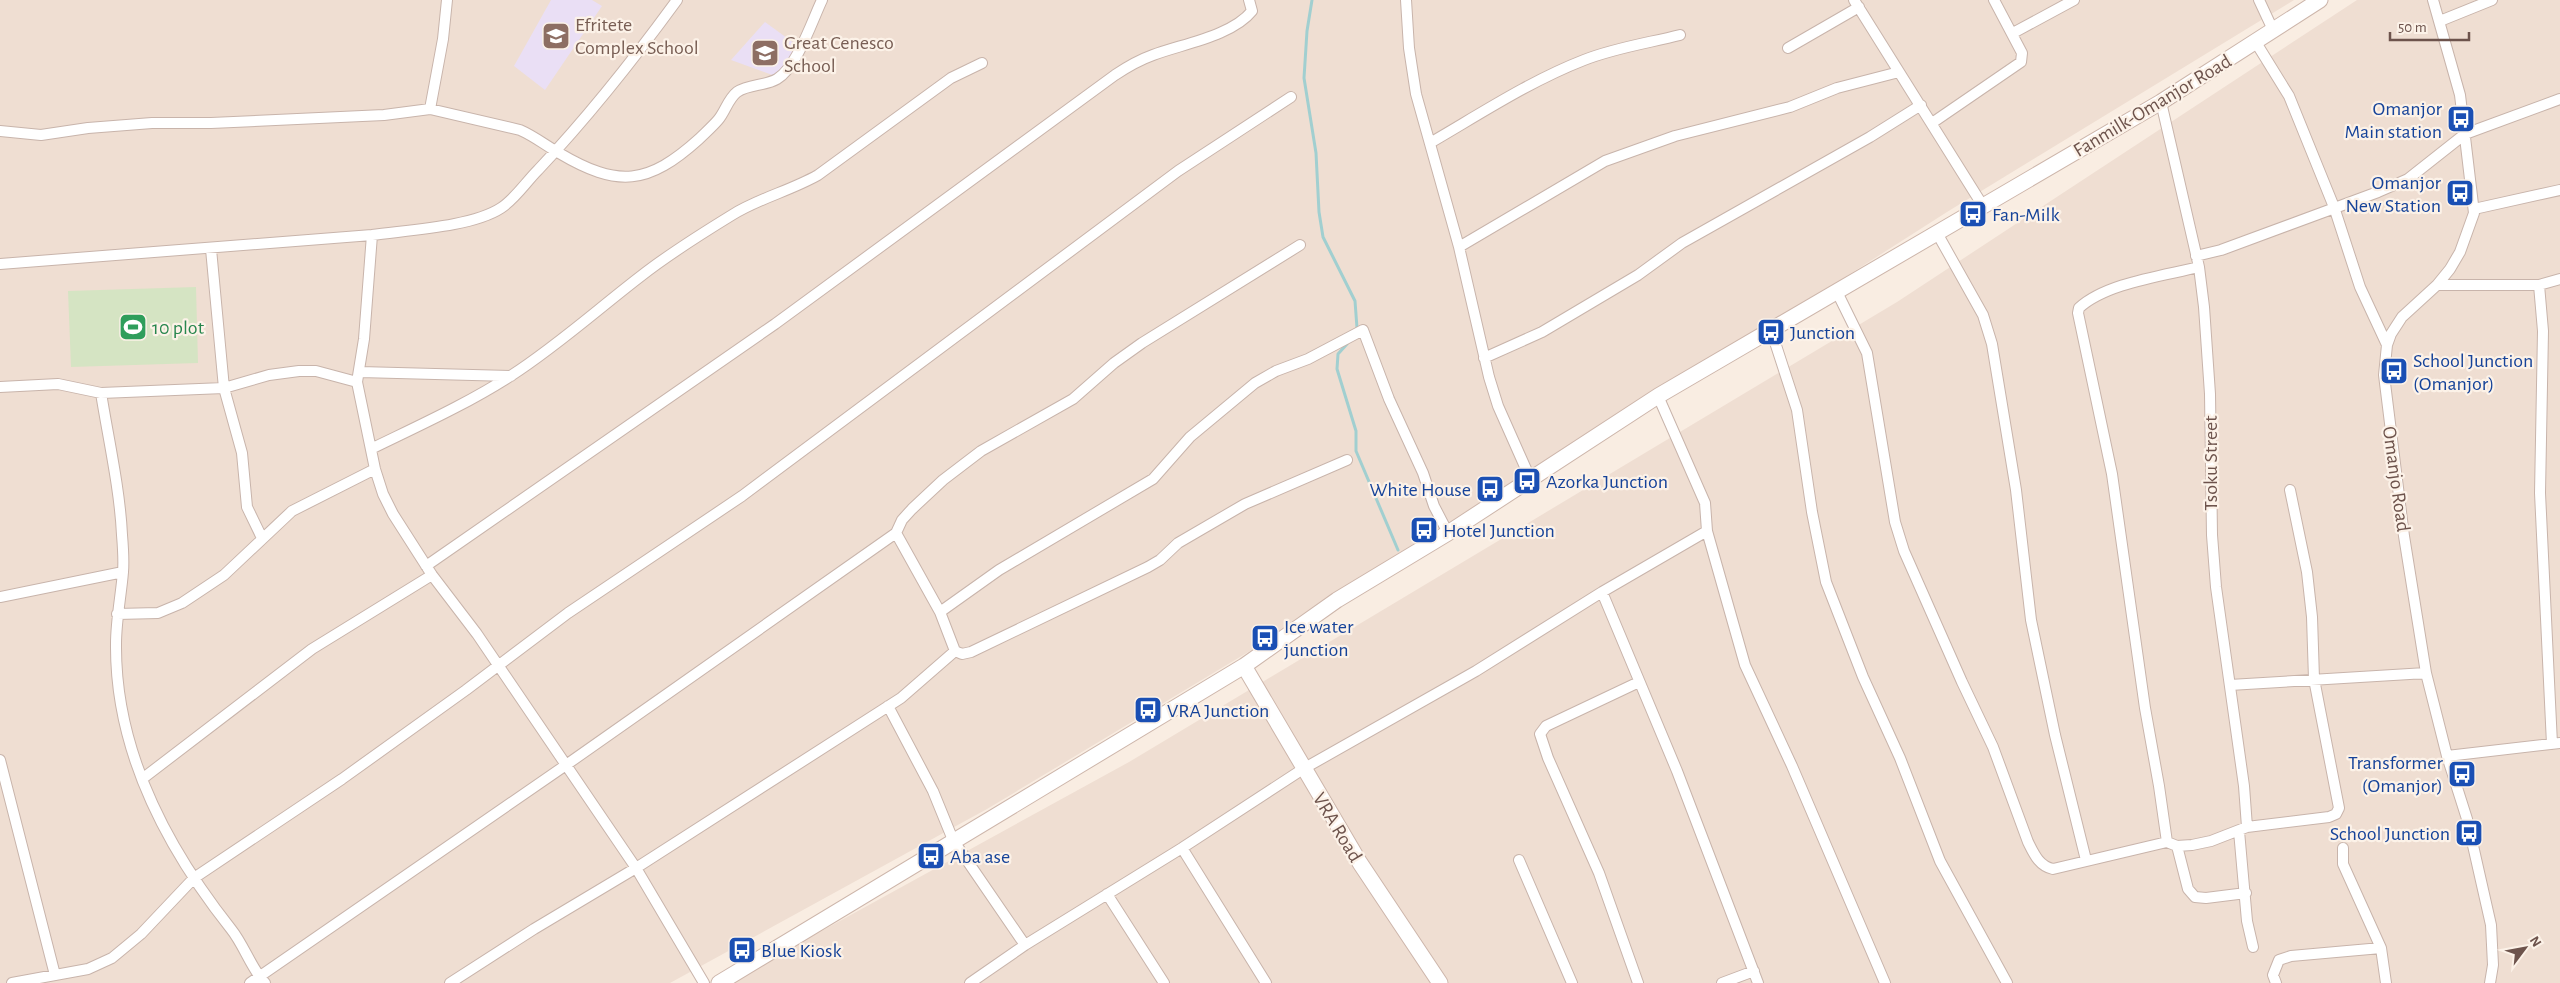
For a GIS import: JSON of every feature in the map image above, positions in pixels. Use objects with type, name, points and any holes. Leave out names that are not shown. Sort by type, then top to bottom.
[{"type":"street","points":[[430,109],[448,0]]},
{"type":"street","points":[[0,264],[372,235],[434,227],[491,213],[510,200],[555,151],[652,34],[677,0]]},
{"type":"street","points":[[0,131],[41,135],[88,128],[152,123],[211,123],[384,115],[430,109],[520,130],[532,135],[580,165],[616,177],[641,176],[663,168],[719,119],[737,92],[780,78],[791,64],[822,0]]},
{"type":"street","points":[[142,779],[312,650],[429,570],[775,324],[1115,75],[1153,55],[1203,39],[1246,19],[1252,12],[1249,0]]},
{"type":"street","points":[[1406,0],[1409,48],[1416,94],[1459,247],[1484,358],[1498,406],[1530,478]]},
{"type":"street","points":[[1932,123],[2022,62],[2022,53],[2013,33],[1994,0]]},
{"type":"street","points":[[2013,33],[2074,0]]},
{"type":"street","points":[[2259,0],[2273,30]]},
{"type":"street","name":"Fanmilk-Omanjor Road","points":[[719,983],[1244,666],[1337,600],[1448,533],[1658,396],[2161,102],[2320,0]]},
{"type":"street","name":"Omanjo Road","points":[[2433,0],[2460,96],[2474,209],[2460,252],[2438,285],[2402,318],[2387,345],[2384,375],[2391,439],[2426,673],[2447,756],[2467,819],[2492,925],[2494,965],[2490,983]]},
{"type":"street","points":[[2440,21],[2492,0]]},
{"type":"street","points":[[1788,48],[1856,3],[1983,206]]},
{"type":"street","points":[[1430,144],[1505,99],[1563,69],[1587,59],[1680,35]]},
{"type":"street","points":[[2255,41],[2289,96],[2334,208],[2360,287],[2387,345]]},
{"type":"street","points":[[371,449],[422,424],[510,376],[651,269],[733,214],[765,197],[801,184],[818,175],[951,78],[982,64]]},
{"type":"street","points":[[1459,247],[1605,161],[1675,136],[1790,107],[1837,88],[1899,72]]},
{"type":"street","points":[[12,983],[88,969],[112,958],[141,934],[194,878],[334,785],[568,613],[742,496],[1178,171],[1291,97]]},
{"type":"street","points":[[2196,256],[2221,250],[2408,179],[2465,134],[2560,99]]},
{"type":"street","name":"Tsoku Street","points":[[2161,102],[2199,267],[2210,394],[2212,534],[2216,587],[2244,786],[2243,829],[2247,921],[2253,947]]},
{"type":"street","points":[[1484,358],[1542,332],[1638,275],[1682,243],[1862,142],[1921,105]]},
{"type":"street","points":[[2474,209],[2560,190]]},
{"type":"street","points":[[1937,233],[1980,308],[1992,344],[2016,490],[2033,629],[2055,735],[2086,860]]},
{"type":"street","points":[[372,235],[369,292],[358,377],[375,469],[383,494],[393,514],[429,570],[498,665],[636,868],[704,983]]},
{"type":"street","points":[[250,983],[262,980],[896,533],[902,520],[912,509],[943,480],[982,451],[1073,398],[1114,363],[1142,343],[1300,245]]},
{"type":"street","points":[[211,249],[224,388],[242,453],[246,507],[262,538]]},
{"type":"street","points":[[2199,267],[2117,289],[2088,301],[2079,308],[2078,312],[2112,474],[2144,708],[2172,844],[2188,889],[2194,898],[2246,893]]},
{"type":"street","points":[[2438,285],[2539,285],[2560,279]]},
{"type":"street","points":[[2447,756],[2556,744],[2540,493],[2543,331],[2539,285]]},
{"type":"street","points":[[1838,292],[1867,354],[1895,522],[1904,551],[1962,682],[1993,746],[2028,842],[2034,854],[2047,868],[2053,869],[2086,860],[2172,844],[2211,841],[2243,829],[2329,817],[2336,814],[2338,808],[2314,679],[2312,617],[2307,572],[2290,490]]},
{"type":"street","points":[[940,612],[999,570],[1153,479],[1190,436],[1255,383],[1276,371],[1315,356],[1363,330],[1389,399],[1423,473],[1434,506],[1448,533]]},
{"type":"street","points":[[1771,330],[1797,410],[1812,512],[1826,582],[1863,677],[1900,758],[1940,861],[2007,983]]},
{"type":"street","points":[[0,387],[58,384],[101,393],[224,388],[269,375],[292,371],[316,371],[358,377],[510,376]]},
{"type":"street","points":[[101,393],[122,532],[124,572],[117,614],[116,645],[121,709],[142,779],[164,830],[194,878],[239,938],[262,980]]},
{"type":"street","points":[[1658,396],[1705,503],[1707,532],[1745,665],[1792,766],[1885,983]]},
{"type":"street","points":[[896,533],[940,612],[954,651],[962,654],[971,652],[1075,604],[1154,563],[1178,543],[1225,515],[1347,460]]},
{"type":"street","points":[[117,614],[158,613],[182,603],[224,575],[292,511],[375,469]]},
{"type":"street","points":[[970,983],[1025,945],[1182,848],[1303,769],[1476,670],[1602,592],[1707,532]]},
{"type":"street","points":[[0,597],[124,572]]},
{"type":"street","points":[[1602,592],[1677,771],[1758,983]]},
{"type":"street","points":[[450,983],[534,928],[636,868],[888,706],[913,689],[954,651]]},
{"type":"street","name":"VRA Road","points":[[1244,666],[1360,863],[1440,983]]},
{"type":"street","points":[[2230,685],[2426,673]]},
{"type":"street","points":[[1638,983],[1599,873],[1548,758],[1540,734],[1546,726],[1639,682]]},
{"type":"street","points":[[888,706],[933,791],[953,840],[1025,945]]},
{"type":"street","points":[[0,760],[55,975]]},
{"type":"street","points":[[1182,848],[1266,983]]},
{"type":"street","points":[[2343,848],[2343,864],[2381,948],[2386,983]]},
{"type":"street","points":[[1519,860],[1572,983]]},
{"type":"street","points":[[1107,894],[1163,983]]},
{"type":"street","points":[[2276,983],[2273,975],[2278,960],[2290,956],[2381,948]]},
{"type":"street","points":[[1722,983],[1754,971]]},
{"type":"shaded area","points":[[0,0],[2294,0],[1947,212],[1415,552],[987,809],[670,983],[0,983]]},
{"type":"shaded area","name":"Efritete Complex School","points":[[551,0],[592,0],[602,6],[545,90],[514,66]]},
{"type":"shaded area","points":[[2357,0],[2560,0],[2560,983],[727,983],[1129,762],[1897,302]]},
{"type":"shaded area","name":"Great Cenesco School","points":[[765,22],[798,46],[778,77],[731,60]]},
{"type":"green space","name":"10 plot","points":[[196,287],[198,363],[71,367],[68,291]]},
{"type":"waterway","points":[[1312,0],[1307,31],[1304,78],[1316,153],[1319,212],[1323,237],[1355,301],[1357,328]]},
{"type":"waterway","points":[[1347,344],[1338,354],[1337,369],[1356,431],[1356,451],[1398,550]]},
{"type":"place","name":"Efritete Complex School","points":[[556,36]]},
{"type":"place","name":"Great Cenesco School","points":[[765,53]]},
{"type":"place","name":"Omanjor Main station","points":[[2461,119]]},
{"type":"place","name":"Omanjor New Station","points":[[2460,193]]},
{"type":"place","name":"Fan-Milk","points":[[1973,214]]},
{"type":"place","name":"10 plot","points":[[133,327]]},
{"type":"place","name":"Junction","points":[[1771,332]]},
{"type":"place","name":"School Junction (Omanjor)","points":[[2394,371]]},
{"type":"place","name":"Azorka Junction","points":[[1527,481]]},
{"type":"place","name":"White House","points":[[1490,489]]},
{"type":"place","name":"Hotel Junction","points":[[1424,530]]},
{"type":"place","name":"Ice water junction","points":[[1265,638]]},
{"type":"place","name":"VRA Junction","points":[[1148,710]]},
{"type":"place","name":"Transformer (Omanjor)","points":[[2462,774]]},
{"type":"place","name":"School Junction","points":[[2469,833]]},
{"type":"place","name":"Aba ase","points":[[931,856]]},
{"type":"place","name":"Blue Kiosk","points":[[742,950]]}]
